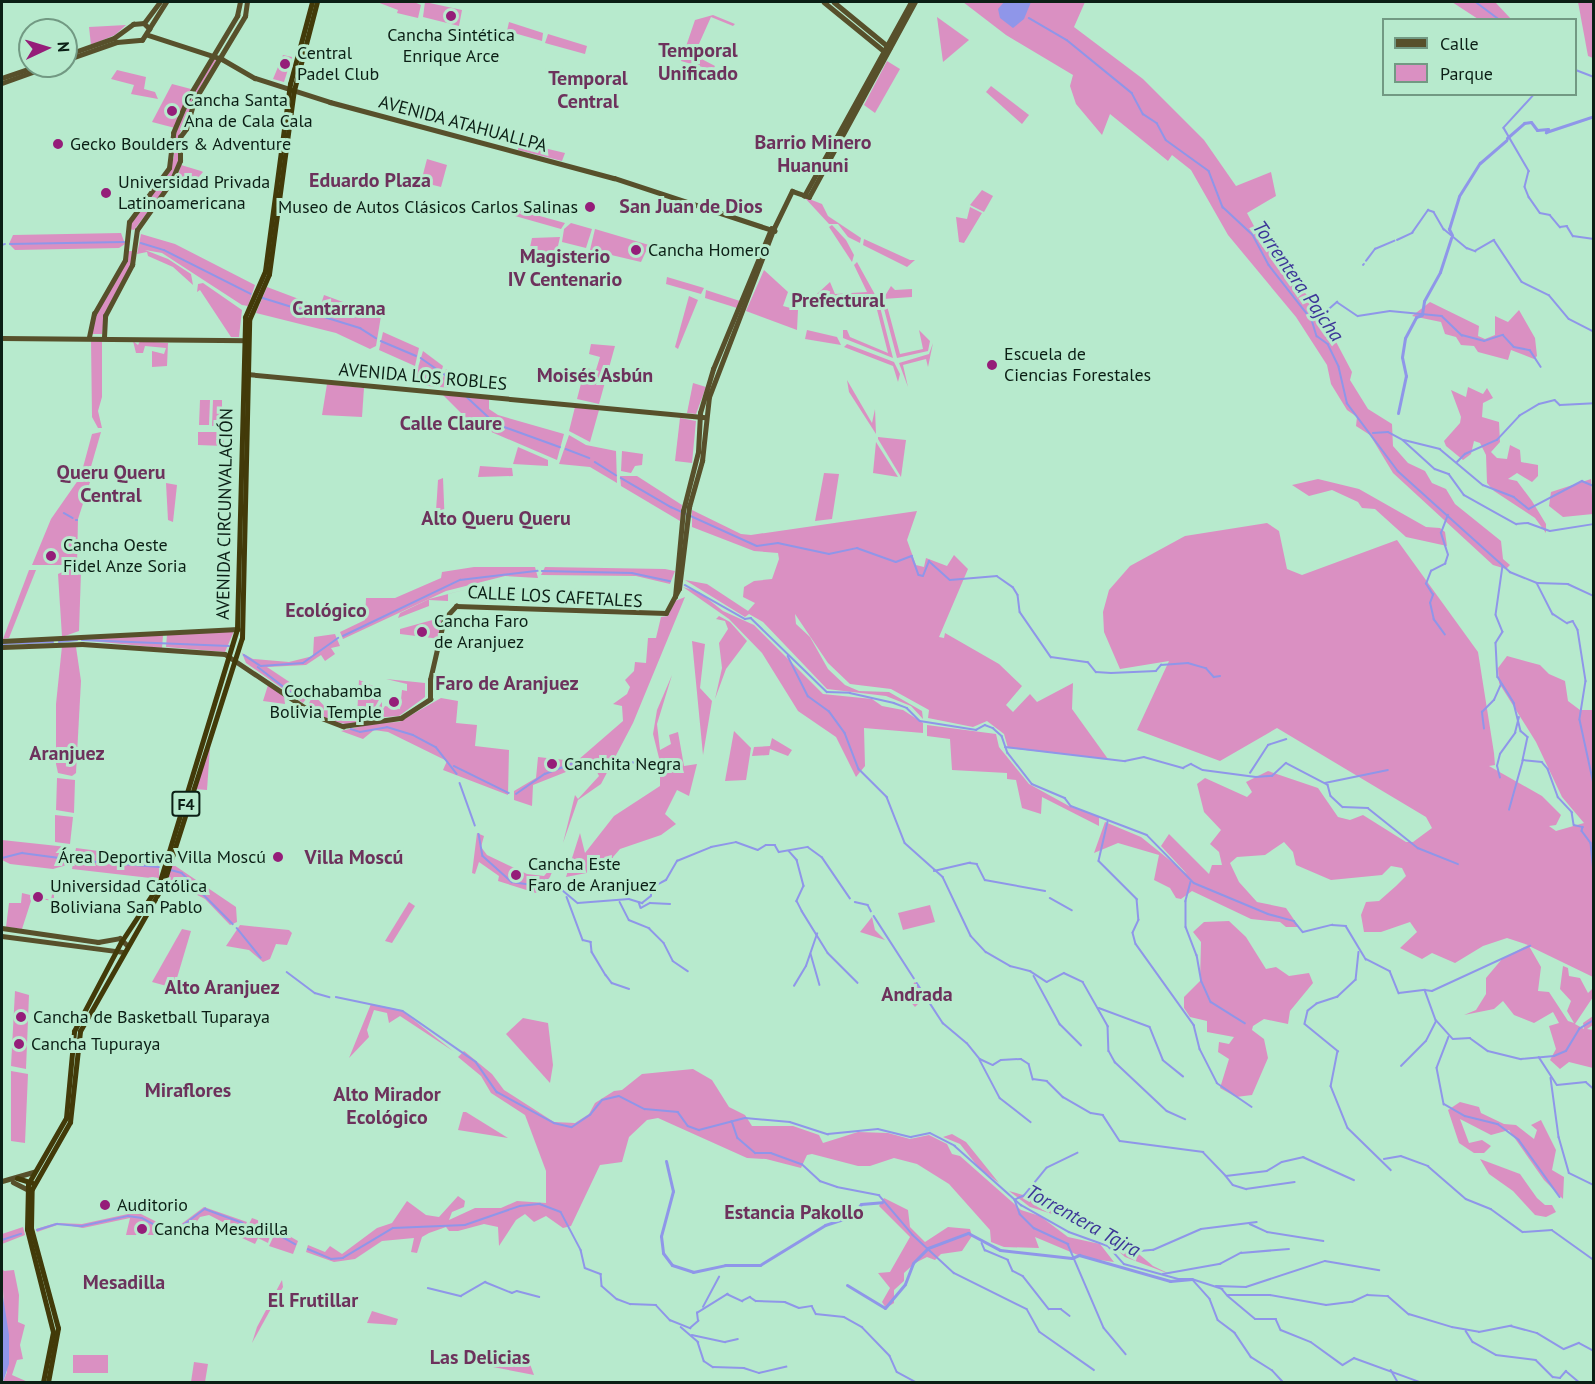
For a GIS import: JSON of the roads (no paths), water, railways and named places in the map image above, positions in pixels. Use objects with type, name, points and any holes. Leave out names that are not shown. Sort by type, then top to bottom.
[{"type":"highway","name":"AVENIDA CIRCUNVALACIÓN","points":[[43,1383],[53,1332],[27,1229],[27,1189],[70,1122],[80,1031],[163,885],[240,630],[245,340],[249,320],[270,271],[292,89],[312,2]]},
{"type":"highway","name":"AVENIDA CIRCUNVALACIÓN","points":[[292,89],[317,2]]},
{"type":"highway","name":"AVENIDA CIRCUNVALACIÓN","points":[[48,1383],[58,1328],[31,1228],[31,1183],[34,1172],[66,1118],[74,1031],[123,939],[159,884],[232,657],[238,650],[247,374],[245,340]]},
{"type":"highway","points":[[17,1178],[31,1183]]},
{"type":"main road","points":[[78,50],[124,31],[133,24],[144,23],[160,2]]},
{"type":"main road","points":[[78,56],[126,41],[139,41],[148,35],[166,2]]},
{"type":"main road","points":[[89,337],[94,314],[125,260],[129,222],[169,168],[173,134],[189,96],[237,16],[240,2]]},
{"type":"main road","points":[[104,337],[105,316],[132,265],[136,230],[170,185],[179,164],[180,137],[194,101],[246,14],[247,2]]},
{"type":"main road","points":[[824,2],[886,54]]},
{"type":"main road","points":[[834,2],[889,47]]},
{"type":"main road","points":[[702,416],[718,368],[773,229],[792,191],[807,196],[913,2]]},
{"type":"main road","points":[[144,23],[150,29]]},
{"type":"main road","points":[[124,31],[126,41]]},
{"type":"main road","name":"AVENIDA ATAHUALLPA","points":[[148,35],[220,58],[255,78],[616,179],[773,229]]},
{"type":"main road","points":[[2,78],[18,72]]},
{"type":"main road","points":[[2,83],[18,77]]},
{"type":"main road","points":[[2,338],[104,337],[245,340]]},
{"type":"main road","name":"AVENIDA LOS ROBLES","points":[[247,374],[702,416]]},
{"type":"main road","name":"CALLE LOS CAFETALES","points":[[232,657],[312,713],[330,723],[349,726],[401,718],[430,699],[430,680],[444,619],[456,606],[664,614],[675,597],[682,572],[685,514],[702,461],[702,416]]},
{"type":"main road","points":[[2,641],[240,630]]},
{"type":"main road","points":[[2,647],[81,644],[232,657]]},
{"type":"main road","points":[[238,650],[247,666]]},
{"type":"main road","points":[[2,928],[100,942],[123,939],[128,946]]},
{"type":"main road","points":[[2,936],[124,952]]},
{"type":"main road","points":[[2,1182],[34,1172]]},
{"type":"main road","points":[[2,1182],[19,1182],[27,1189]]},
{"type":"water","points":[[1004,2],[1031,2],[1024,19],[1013,28],[1000,18],[998,9]]},
{"type":"water","points":[[2,1290],[9,1335],[9,1364],[3,1382]]},
{"type":"waterway","points":[[1476,2],[1497,18]]},
{"type":"waterway","name":"Torrentera Pajcha","points":[[1029,18],[1067,40],[1132,93],[1143,114],[1157,123],[1166,140],[1209,171],[1223,207],[1253,235],[1269,265],[1312,320],[1317,336],[1328,344],[1339,367],[1347,403],[1398,471],[1510,572],[1537,583],[1568,584],[1594,596]]},
{"type":"waterway","points":[[1577,70],[1594,77]]},
{"type":"waterway","points":[[1533,96],[1504,128],[1529,171],[1525,187],[1529,197],[1540,213],[1550,215],[1560,227],[1567,226],[1573,236],[1594,239]]},
{"type":"waterway","points":[[1507,138],[1524,123],[1531,122],[1537,130],[1548,129],[1546,132],[1594,116]]},
{"type":"waterway","points":[[1452,235],[1449,229],[1459,196],[1480,163],[1506,140]]},
{"type":"waterway","points":[[1397,240],[1412,233],[1428,210],[1434,212],[1444,229],[1467,248],[1475,251],[1494,240],[1522,282],[1549,295],[1569,319],[1594,332]]},
{"type":"waterway","points":[[1422,314],[1424,301],[1440,272],[1451,238]]},
{"type":"waterway","points":[[1366,261],[1375,249],[1394,241]]},
{"type":"waterway","points":[[10,244],[124,242]]},
{"type":"waterway","points":[[141,243],[164,250],[251,294]]},
{"type":"waterway","points":[[263,298],[360,328],[376,338]]},
{"type":"waterway","points":[[1322,315],[1337,302],[1358,316],[1390,311],[1442,316],[1462,335],[1484,341],[1503,335],[1514,347],[1530,350],[1541,367]]},
{"type":"waterway","name":"Torrentera Pajcha","points":[[1312,320],[1317,314]]},
{"type":"waterway","points":[[1398,413],[1406,376],[1402,357],[1405,338],[1416,317],[1422,315]]},
{"type":"waterway","points":[[381,341],[416,356]]},
{"type":"waterway","points":[[421,358],[441,372]]},
{"type":"waterway","points":[[444,374],[460,388]]},
{"type":"waterway","points":[[467,397],[496,424],[560,447]]},
{"type":"waterway","points":[[1457,462],[1465,454],[1497,440],[1519,416],[1539,404],[1555,400],[1560,405],[1594,403]]},
{"type":"waterway","points":[[1373,433],[1388,432],[1403,440],[1435,469],[1449,474],[1464,495],[1516,524],[1528,523],[1550,531],[1594,524]]},
{"type":"waterway","points":[[1404,440],[1440,449],[1483,485],[1514,497],[1529,509],[1582,481],[1594,486]]},
{"type":"waterway","points":[[566,449],[589,458]]},
{"type":"waterway","points":[[595,462],[616,475]]},
{"type":"waterway","points":[[621,478],[671,507],[757,546],[778,543],[829,554],[857,548],[896,562],[912,556],[919,575],[923,576],[929,561],[950,580],[997,576],[1013,587],[1018,595],[1020,612],[1051,657],[1088,662],[1096,672],[1156,671],[1161,665],[1188,663],[1206,668],[1214,677],[1220,676]]},
{"type":"waterway","points":[[64,513],[73,518]]},
{"type":"waterway","points":[[1445,635],[1434,620],[1430,603],[1433,595],[1426,584],[1431,571],[1445,564],[1448,555],[1441,533],[1448,515]]},
{"type":"waterway","points":[[1503,566],[1496,615],[1503,632],[1496,643],[1498,677],[1514,703],[1521,731],[1528,737],[1523,760],[1542,762],[1548,769],[1558,797],[1572,812],[1574,825],[1583,827],[1582,831],[1591,843],[1594,871]]},
{"type":"waterway","points":[[343,636],[460,580],[537,571]]},
{"type":"waterway","points":[[542,571],[632,573],[670,581]]},
{"type":"waterway","points":[[1537,583],[1553,614],[1567,623],[1573,621],[1578,630],[1586,681],[1580,720],[1594,784]]},
{"type":"waterway","points":[[685,585],[745,619],[751,618],[827,692],[850,693],[894,703],[907,708],[920,721],[976,730],[985,725],[993,728],[1002,736],[1008,753],[1032,784],[1065,798],[1071,806],[1147,835],[1194,883],[1268,914],[1294,921],[1303,932],[1332,925],[1346,926],[1366,959],[1390,971],[1399,993],[1425,990],[1436,1020],[1453,1039],[1470,1038],[1488,1051],[1521,1059],[1554,1056],[1566,1051],[1579,1029],[1594,1020]]},
{"type":"waterway","points":[[244,655],[261,666],[303,663],[338,638]]},
{"type":"waterway","points":[[59,642],[77,640]]},
{"type":"waterway","points":[[82,640],[229,646]]},
{"type":"waterway","points":[[2,644],[53,642]]},
{"type":"waterway","points":[[788,656],[808,696],[829,711],[845,733],[859,769],[887,797],[905,843],[943,877],[971,936],[986,952],[1010,966],[1030,971],[1047,982],[1064,973],[1083,982],[1108,1026],[1109,1051],[1115,1062],[1167,1111],[1185,1119]]},
{"type":"waterway","points":[[258,667],[297,697]]},
{"type":"waterway","points":[[1484,729],[1482,712],[1494,700],[1501,684]]},
{"type":"waterway","points":[[1500,778],[1497,766],[1500,754],[1515,733],[1519,717]]},
{"type":"waterway","points":[[351,729],[360,732],[387,727],[413,735],[436,747],[457,774]]},
{"type":"waterway","points":[[1250,773],[1268,745],[1286,739]]},
{"type":"waterway","points":[[1005,747],[1125,761],[1144,757],[1183,768],[1191,764],[1203,770],[1256,777],[1272,776],[1286,763],[1328,785],[1331,796],[1343,807],[1368,808],[1418,848],[1458,864]]},
{"type":"waterway","points":[[581,761],[606,764],[618,760],[643,764]]},
{"type":"waterway","points":[[1509,810],[1523,760]]},
{"type":"waterway","points":[[516,794],[545,774],[573,763]]},
{"type":"waterway","points":[[454,766],[509,793]]},
{"type":"waterway","points":[[1325,783],[1388,770]]},
{"type":"waterway","points":[[460,783],[475,825]]},
{"type":"waterway","points":[[1108,822],[1099,861],[1137,899],[1139,920],[1133,933],[1136,944],[1194,1025],[1200,1049],[1217,1083],[1252,1107]]},
{"type":"waterway","points":[[479,834],[483,856],[512,882],[527,884]]},
{"type":"waterway","points":[[554,883],[578,903],[629,899],[642,903],[651,896],[651,888],[666,880],[677,861],[711,847],[736,842],[758,850],[766,845],[775,845],[779,852],[808,847],[822,857],[850,898]]},
{"type":"waterway","points":[[789,851],[797,860],[804,886],[797,901],[802,911],[828,953],[858,983]]},
{"type":"waterway","name":"Torrentera Tajra","points":[[2,858],[22,853],[67,859]]},
{"type":"waterway","name":"Torrentera Tajra","points":[[73,860],[159,867]]},
{"type":"waterway","points":[[934,871],[970,863],[977,864],[985,880],[1045,891]]},
{"type":"waterway","name":"Torrentera Tajra","points":[[171,870],[182,873],[233,924]]},
{"type":"waterway","points":[[531,882],[548,880]]},
{"type":"waterway","points":[[1191,882],[1186,901],[1186,927],[1197,955],[1202,982],[1211,1002],[1245,1023]]},
{"type":"waterway","points":[[567,897],[583,940],[591,942],[592,952],[606,975],[612,983],[629,989]]},
{"type":"waterway","points":[[1050,898],[1072,910]]},
{"type":"waterway","points":[[620,902],[629,920],[649,928],[664,943],[673,961],[688,971]]},
{"type":"waterway","points":[[639,902],[641,908],[650,903],[670,904]]},
{"type":"waterway","points":[[855,902],[868,905],[871,911]]},
{"type":"waterway","points":[[874,916],[914,978]]},
{"type":"waterway","name":"Torrentera Tajra","points":[[237,928],[261,958]]},
{"type":"waterway","points":[[794,986],[806,966],[817,934]]},
{"type":"waterway","points":[[1425,990],[1432,991],[1530,946]]},
{"type":"waterway","points":[[1359,952],[1356,980],[1338,997],[1317,1004],[1308,1011],[1305,1024],[1338,1051],[1331,1086],[1348,1128],[1391,1170]]},
{"type":"waterway","points":[[811,954],[820,985]]},
{"type":"waterway","name":"Torrentera Tajra","points":[[287,972],[315,993],[329,997]]},
{"type":"waterway","points":[[1034,976],[1060,1024],[1081,1045]]},
{"type":"waterway","points":[[917,983],[943,1023],[967,1043],[980,1059],[993,1065],[1001,1060],[1021,1059],[1029,1064],[1033,1079],[1047,1081],[1063,1097],[1091,1113],[1103,1115],[1120,1141],[1203,1152],[1226,1176],[1267,1171],[1282,1162],[1303,1157],[1354,1180]]},
{"type":"waterway","name":"Torrentera Tajra","points":[[336,997],[403,1011],[476,1062],[497,1092],[554,1123],[572,1127],[590,1115],[602,1100],[619,1096],[645,1109],[678,1112],[688,1126],[699,1130],[745,1118],[790,1122],[828,1134],[878,1129],[911,1137],[930,1133],[955,1146],[1021,1205],[1069,1232],[1108,1246],[1124,1264],[1179,1279],[1192,1279],[1222,1289],[1227,1295],[1270,1295],[1326,1305],[1352,1302],[1367,1295],[1388,1296],[1409,1314],[1452,1327],[1479,1332],[1511,1326],[1537,1333],[1564,1349],[1579,1343],[1594,1351]]},
{"type":"waterway","points":[[1099,1008],[1150,1027],[1163,1060],[1183,1076]]},
{"type":"waterway","points":[[1401,1066],[1426,1041],[1436,1021]]},
{"type":"waterway","points":[[1449,1037],[1437,1068],[1444,1104],[1465,1116],[1498,1124],[1519,1140],[1560,1197]]},
{"type":"waterway","points":[[1539,1057],[1557,1085],[1586,1082],[1594,1089]]},
{"type":"waterway","points":[[980,1060],[1000,1098],[1031,1122]]},
{"type":"waterway","points":[[1551,1078],[1559,1137],[1569,1173],[1594,1185]]},
{"type":"waterway","points":[[732,1121],[738,1138],[755,1153],[771,1153],[802,1164],[820,1181],[837,1187],[879,1195],[913,1235],[954,1273],[1027,1309],[1040,1332],[1094,1370]]},
{"type":"waterway","points":[[1078,1153],[1047,1168],[1024,1196],[1015,1200],[1020,1214],[1034,1228],[1068,1244],[1104,1328],[1126,1354]]},
{"type":"waterway","points":[[1384,1159],[1401,1156],[1428,1166],[1466,1199],[1491,1209],[1523,1232],[1552,1230],[1594,1260]]},
{"type":"waterway","points":[[666,1161],[673,1191],[661,1236],[663,1253],[672,1265],[693,1272],[725,1265],[760,1265],[825,1225],[852,1216],[861,1204],[882,1202]]},
{"type":"waterway","points":[[1226,1176],[1233,1185],[1246,1189],[1295,1182]]},
{"type":"waterway","points":[[308,1249],[331,1259],[343,1258],[393,1228],[465,1225],[520,1206],[540,1204],[561,1212],[581,1250],[585,1268],[601,1274],[602,1286],[617,1299],[630,1304],[656,1305],[670,1320],[690,1328],[698,1321],[697,1313],[727,1294],[742,1301],[750,1297],[756,1301],[785,1302],[799,1308],[812,1306],[816,1314],[844,1317],[862,1327],[890,1356],[897,1372],[916,1382]]},
{"type":"waterway","points":[[166,1230],[178,1229],[205,1209],[243,1223]]},
{"type":"waterway","points":[[37,1230],[57,1224],[82,1226],[128,1216],[142,1218],[159,1227]]},
{"type":"waterway","points":[[1109,1246],[1129,1252],[1153,1250],[1201,1229],[1257,1222]]},
{"type":"waterway","points":[[1250,1224],[1267,1232],[1323,1241]]},
{"type":"waterway","points":[[250,1225],[270,1232]]},
{"type":"waterway","points":[[847,1285],[885,1308],[905,1284],[913,1263],[928,1248],[968,1233],[1000,1250],[1072,1258],[1079,1255],[1170,1281],[1192,1279]]},
{"type":"waterway","points":[[2,1240],[21,1234]]},
{"type":"waterway","points":[[277,1234],[295,1244]]},
{"type":"waterway","points":[[982,1243],[985,1250],[1008,1260],[1013,1271],[1023,1276],[1049,1309],[1061,1309],[1070,1316]]},
{"type":"waterway","points":[[1163,1274],[1220,1264],[1241,1253],[1289,1249]]},
{"type":"waterway","points":[[1216,1286],[1246,1287],[1325,1261],[1379,1270]]},
{"type":"waterway","points":[[703,1307],[719,1277]]},
{"type":"waterway","points":[[1193,1280],[1210,1299],[1218,1320],[1235,1333],[1251,1357],[1272,1370],[1283,1382]]},
{"type":"waterway","points":[[428,1288],[461,1296],[485,1282],[512,1293],[517,1291],[539,1297]]},
{"type":"waterway","points":[[1228,1296],[1255,1319],[1276,1319],[1281,1330],[1311,1342],[1343,1365],[1354,1358],[1420,1382]]},
{"type":"waterway","points":[[681,1327],[698,1342],[704,1361],[713,1367],[744,1368],[759,1373],[786,1367]]},
{"type":"waterway","points":[[1466,1331],[1473,1342],[1496,1355],[1536,1360],[1553,1377],[1560,1378],[1566,1371],[1579,1382]]},
{"type":"waterway","points":[[692,1335],[725,1342],[738,1339]]},
{"type":"waterway","points":[[1391,1370],[1398,1382]]},
{"type":"place","name":"Cancha Sintética Enrique Arce","points":[[451,16]]},
{"type":"place","name":"Central Padel Club","points":[[285,64]]},
{"type":"place","name":"Cancha Santa Ana de Cala Cala","points":[[172,111]]},
{"type":"place","name":"Gecko Boulders & Adventure","points":[[58,144]]},
{"type":"place","name":"Universidad Privada Latinoamericana","points":[[106,193]]},
{"type":"place","name":"Museo de Autos Clásicos Carlos Salinas","points":[[590,207]]},
{"type":"place","name":"Cancha Homero","points":[[636,250]]},
{"type":"place","name":"Escuela de Ciencias Forestales","points":[[992,365]]},
{"type":"place","name":"Cancha Oeste Fidel Anze Soria","points":[[51,556]]},
{"type":"place","name":"Cancha Faro de Aranjuez","points":[[422,632]]},
{"type":"place","name":"Cochabamba Bolivia Temple","points":[[394,702]]},
{"type":"place","name":"Canchita Negra","points":[[552,764]]},
{"type":"place","name":"Área Deportiva Villa Moscú","points":[[278,857]]},
{"type":"place","name":"Cancha Este Faro de Aranjuez","points":[[516,875]]},
{"type":"place","name":"Universidad Católica Boliviana San Pablo","points":[[38,897]]},
{"type":"place","name":"Cancha de Basketball Tuparaya","points":[[21,1017]]},
{"type":"place","name":"Cancha Tupuraya","points":[[19,1044]]},
{"type":"place","name":"Auditorio","points":[[105,1205]]},
{"type":"place","name":"Cancha Mesadilla","points":[[142,1229]]},
{"type":"district","name":"Temporal Unificado","points":[[698,62]]},
{"type":"district","name":"Temporal Central","points":[[588,90]]},
{"type":"district","name":"Barrio Minero Huanuni","points":[[813,154]]},
{"type":"district","name":"Eduardo Plaza","points":[[370,180]]},
{"type":"district","name":"San Juan de Dios","points":[[691,206]]},
{"type":"district","name":"Magisterio IV Centenario","points":[[565,268]]},
{"type":"district","name":"Prefectural","points":[[838,300]]},
{"type":"district","name":"Cantarrana","points":[[339,308]]},
{"type":"district","name":"Moisés Asbún","points":[[595,375]]},
{"type":"district","name":"Calle Claure","points":[[451,423]]},
{"type":"district","name":"Queru Queru Central","points":[[111,484]]},
{"type":"district","name":"Alto Queru Queru","points":[[496,518]]},
{"type":"district","name":"Ecológico","points":[[326,610]]},
{"type":"district","name":"Faro de Aranjuez","points":[[507,683]]},
{"type":"district","name":"Aranjuez","points":[[67,753]]},
{"type":"district","name":"Villa Moscú","points":[[354,857]]},
{"type":"district","name":"Alto Aranjuez","points":[[222,987]]},
{"type":"district","name":"Andrada","points":[[917,994]]},
{"type":"district","name":"Miraflores","points":[[188,1090]]},
{"type":"district","name":"Alto Mirador Ecológico","points":[[387,1106]]},
{"type":"district","name":"Estancia Pakollo","points":[[794,1212]]},
{"type":"district","name":"Mesadilla","points":[[124,1282]]},
{"type":"district","name":"El Frutillar","points":[[313,1300]]},
{"type":"district","name":"Las Delicias","points":[[480,1357]]}]
